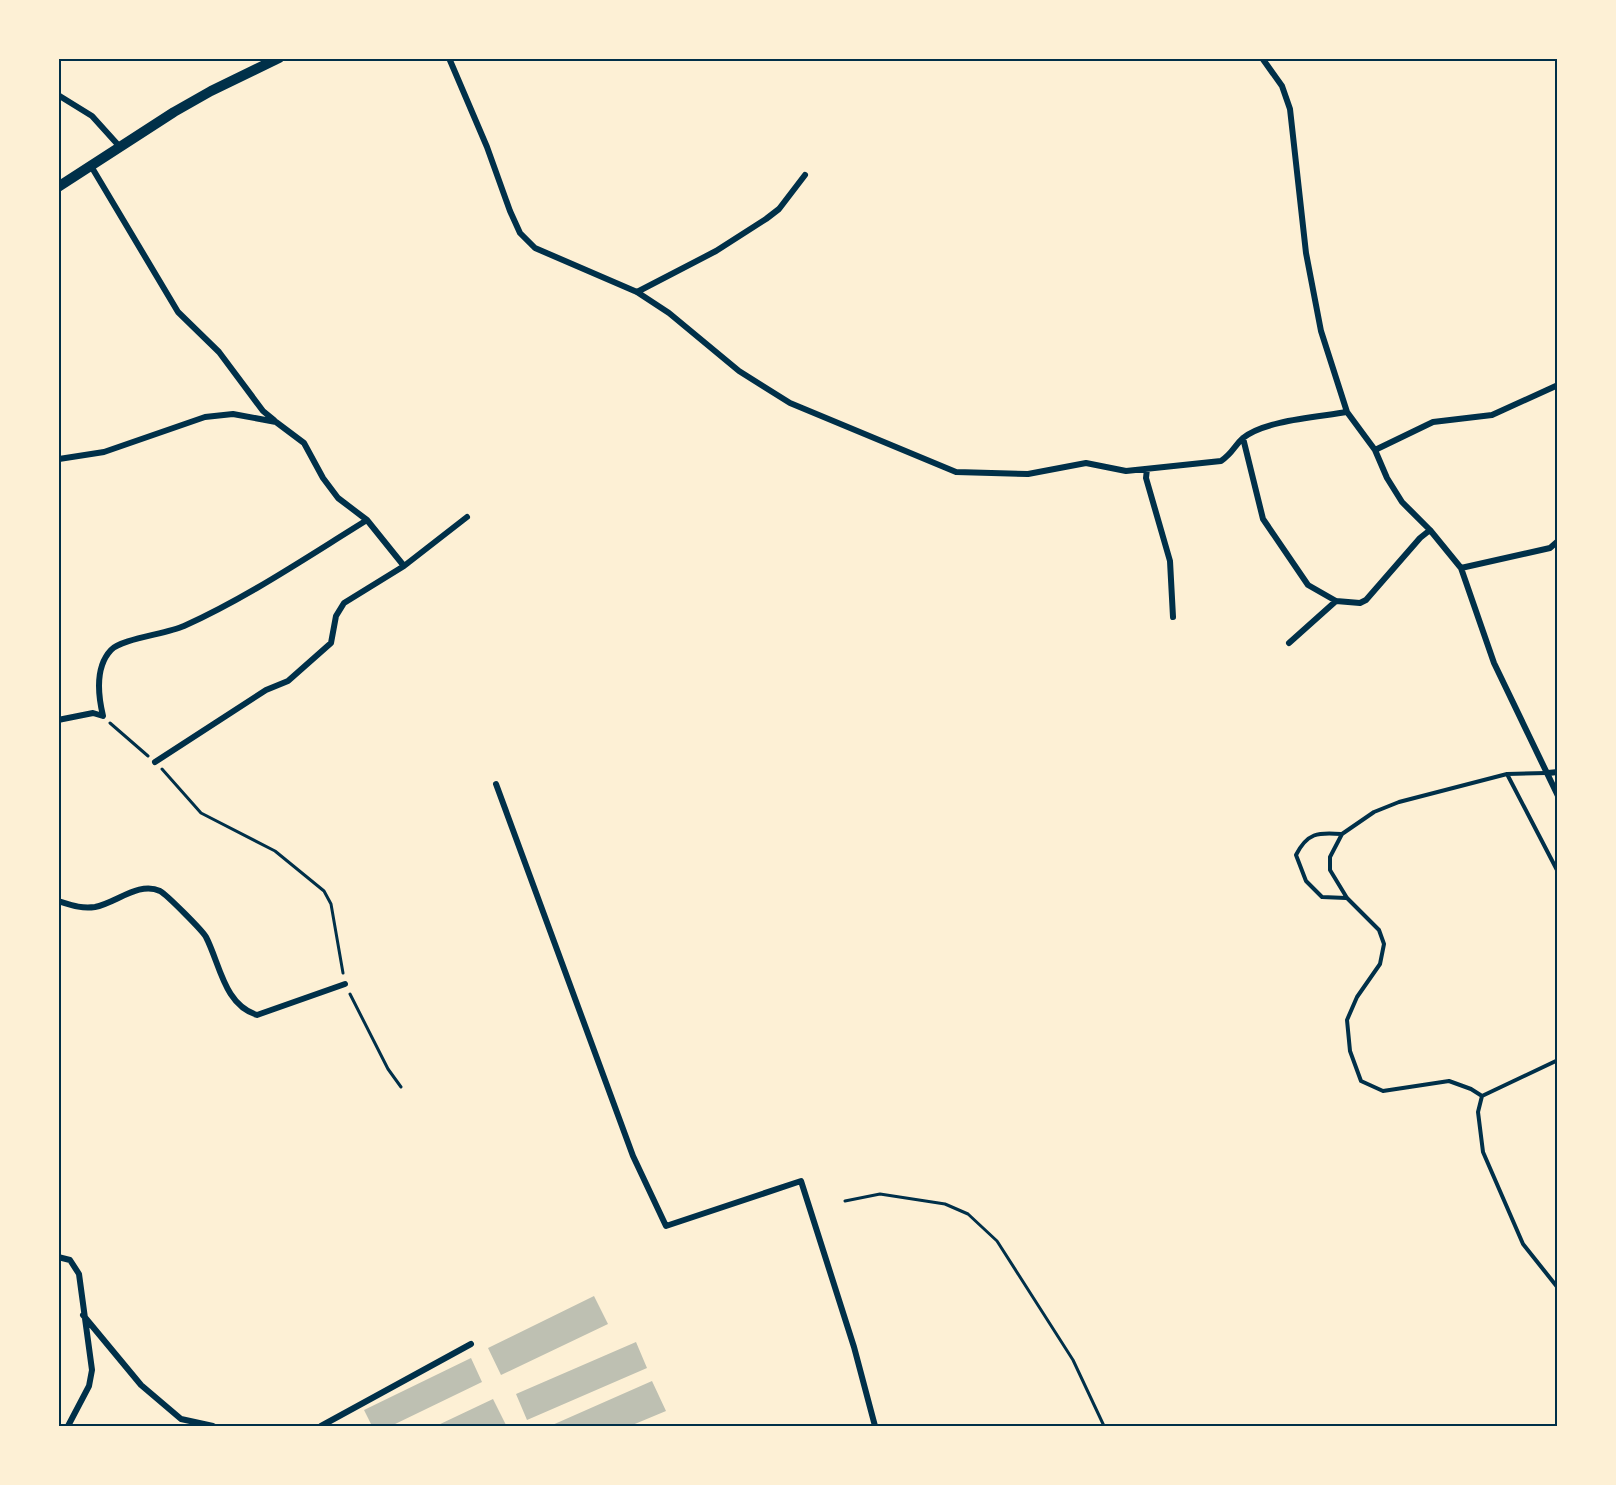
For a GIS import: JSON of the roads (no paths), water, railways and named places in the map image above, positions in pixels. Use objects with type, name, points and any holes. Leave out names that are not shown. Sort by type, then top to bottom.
[{"type":"main road","points":[[58,187],[174,112],[212,90],[279,58]]},
{"type":"street","points":[[449,58],[488,147],[510,211],[520,233],[535,248],[638,292],[669,313],[739,371],[790,403],[956,472],[1028,474],[1086,464],[1126,471],[1221,460],[1231,454],[1243,438],[1267,425],[1347,412]]},
{"type":"street","points":[[1262,58],[1282,86],[1290,109],[1306,253],[1321,330],[1347,412],[1375,450],[1387,478],[1402,502],[1430,530],[1461,568],[1494,663],[1557,796]]},
{"type":"street","points":[[58,95],[92,116],[120,147]]},
{"type":"street","points":[[91,166],[178,312],[219,352],[263,411],[304,443],[323,478],[338,498],[367,520],[404,566]]},
{"type":"street","points":[[638,292],[716,251],[766,219],[779,209],[804,175]]},
{"type":"street","points":[[1375,450],[1433,422],[1492,415],[1557,385]]},
{"type":"street","points":[[58,459],[104,452],[205,417],[233,414],[276,422]]},
{"type":"street","points":[[1243,438],[1263,519],[1308,585],[1336,601],[1360,603],[1366,600],[1420,537],[1430,530]]},
{"type":"street","points":[[1147,469],[1146,478],[1170,561],[1173,617]]},
{"type":"street","points":[[155,762],[266,690],[288,681],[331,643],[336,616],[344,603],[404,566],[467,517]]},
{"type":"street","points":[[58,720],[93,713],[103,716],[99,697],[100,669],[116,644],[172,632],[216,612],[367,520]]},
{"type":"street","points":[[1461,568],[1550,548],[1557,541]]},
{"type":"street","points":[[1289,643],[1336,601]]},
{"type":"street","points":[[1548,773],[1557,772]]},
{"type":"street","points":[[496,784],[633,1156],[666,1226],[801,1181],[854,1347],[875,1426]]},
{"type":"street","points":[[58,901],[79,908],[97,906],[147,887],[162,892],[204,934],[231,995],[246,1012],[257,1015],[345,984]]},
{"type":"street","points":[[58,1257],[70,1260],[79,1274],[92,1370],[89,1386],[68,1426]]},
{"type":"street","points":[[83,1314],[141,1385],[181,1419],[213,1426]]},
{"type":"street","points":[[321,1426],[471,1344]]},
{"type":"lane","points":[[1482,1096],[1472,1089],[1449,1081],[1383,1091],[1361,1081],[1350,1051],[1347,1020],[1357,997],[1380,964],[1384,945],[1379,930],[1347,898],[1330,870],[1330,857],[1342,834],[1374,812],[1399,802],[1507,774],[1548,773]]},
{"type":"lane","points":[[1507,774],[1557,872]]},
{"type":"lane","points":[[1342,834],[1319,832],[1302,843],[1296,855],[1306,881],[1322,897],[1347,898]]},
{"type":"lane","points":[[1482,1096],[1557,1060]]},
{"type":"lane","points":[[1482,1096],[1478,1112],[1483,1152],[1523,1244],[1557,1288]]}]
